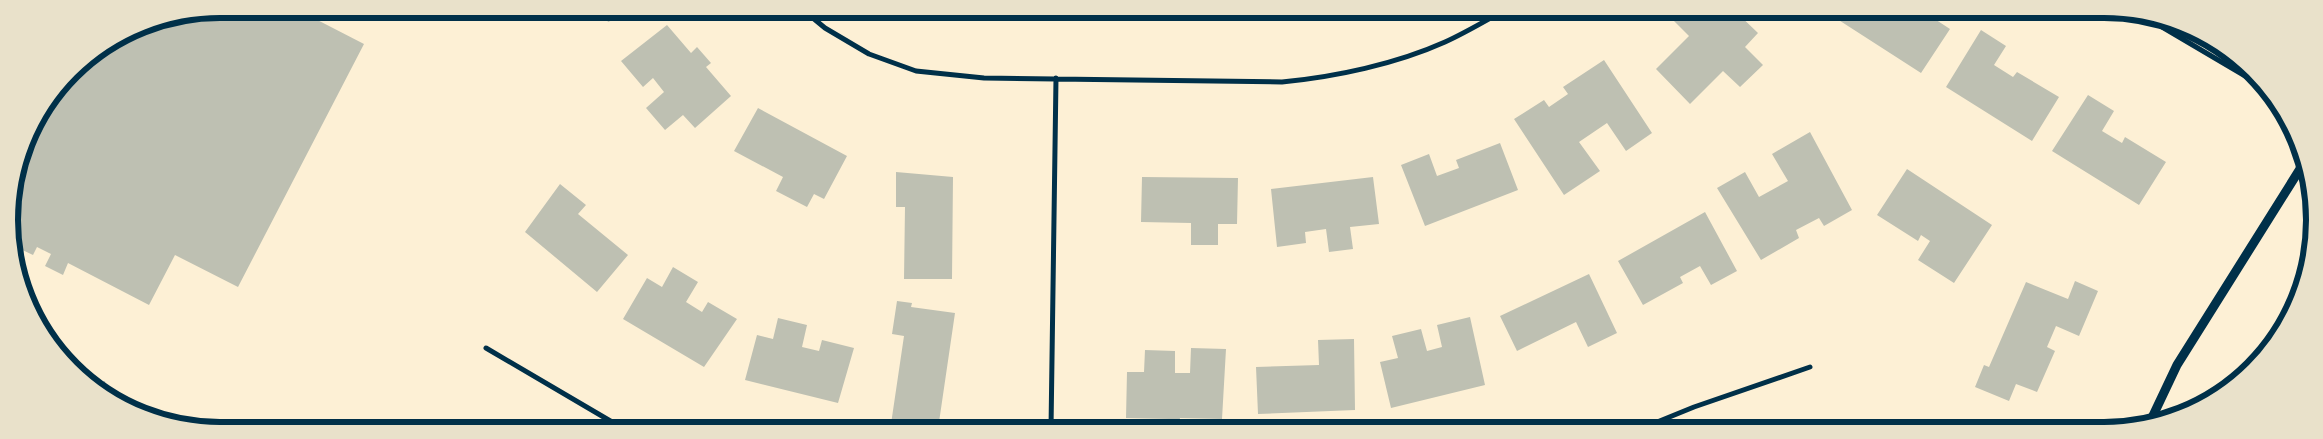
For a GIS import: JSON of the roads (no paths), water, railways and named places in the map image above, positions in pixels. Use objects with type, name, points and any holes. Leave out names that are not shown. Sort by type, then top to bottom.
[{"type":"street","points":[[812,18],[824,28],[869,54],[916,71],[984,78],[1282,82],[1371,67],[1444,43],[1490,18]]},
{"type":"street","points":[[2158,25],[2245,76]]},
{"type":"street","points":[[1051,422],[1056,78]]},
{"type":"street","points":[[2153,416],[2177,365],[2300,170]]},
{"type":"street","points":[[486,348],[612,422]]},
{"type":"street","points":[[1659,422],[1694,407],[1810,367]]}]
